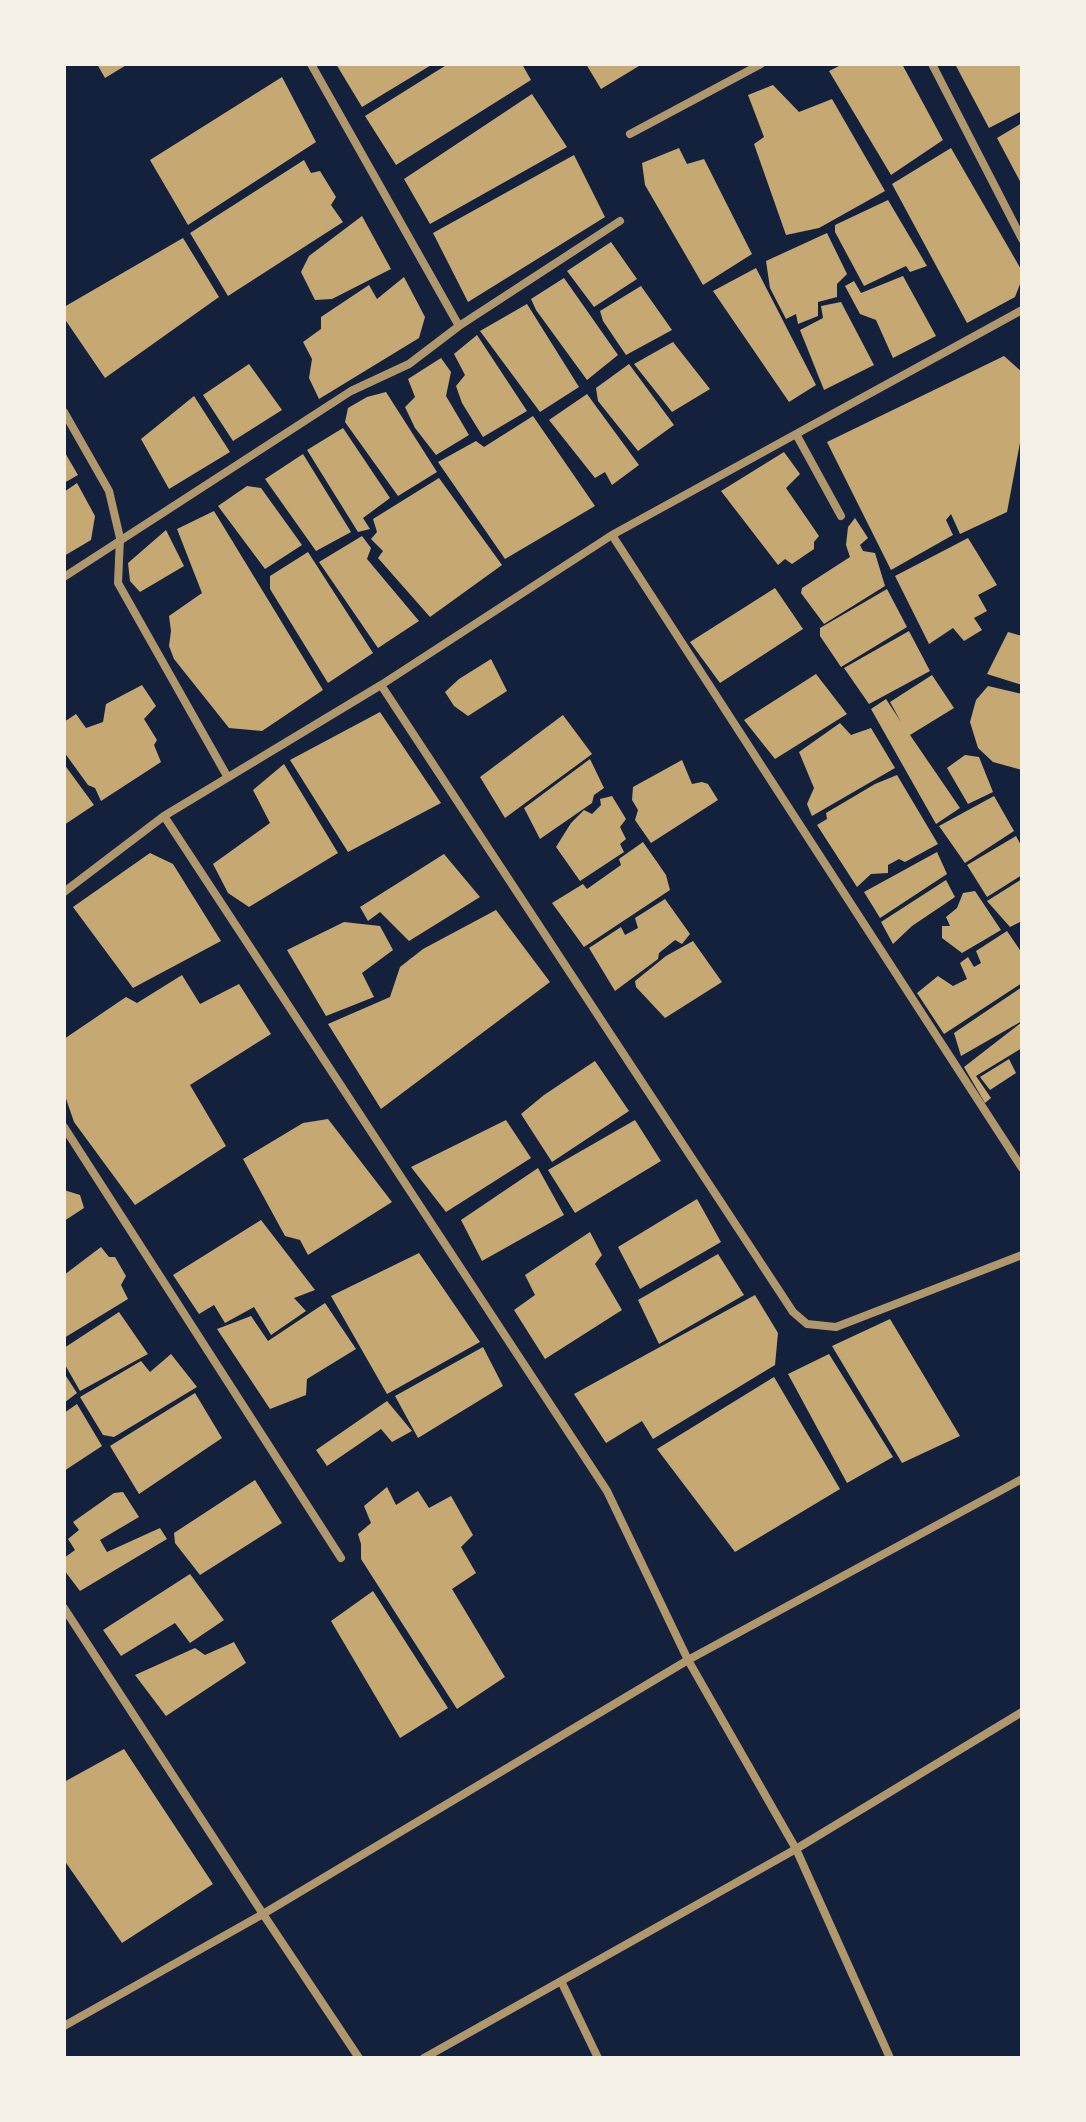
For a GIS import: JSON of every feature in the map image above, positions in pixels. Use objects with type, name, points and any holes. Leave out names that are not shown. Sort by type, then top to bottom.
[{"type":"street","points":[[311,64],[459,326]]},
{"type":"street","points":[[630,134],[761,64]]},
{"type":"street","points":[[932,64],[1022,239]]},
{"type":"street","points":[[64,577],[351,391],[409,364],[459,326],[620,221]]},
{"type":"street","points":[[64,892],[164,816],[381,685],[612,535],[1022,310]]},
{"type":"street","points":[[64,412],[109,491],[120,538],[118,583],[227,776]]},
{"type":"street","points":[[796,434],[841,516]]},
{"type":"street","points":[[612,535],[1022,1168]]},
{"type":"street","points":[[381,685],[793,1312],[807,1324],[836,1327],[1022,1255]]},
{"type":"street","points":[[164,816],[607,1491],[688,1660],[796,1849],[890,2058]]},
{"type":"street","points":[[64,1127],[341,1558]]},
{"type":"street","points":[[64,2026],[263,1914],[688,1660],[1022,1479]]},
{"type":"street","points":[[64,1608],[359,2058]]},
{"type":"street","points":[[424,2058],[796,1849],[1021,1715]]},
{"type":"street","points":[[561,1981],[598,2058]]},
{"type":"building","points":[[97,64],[128,64],[105,78]]},
{"type":"building","points":[[336,64],[433,64],[362,107]]},
{"type":"building","points":[[448,64],[522,64],[531,80],[396,165],[365,116]]},
{"type":"building","points":[[586,64],[638,64],[639,66],[601,89]]},
{"type":"building","points":[[843,64],[902,64],[943,140],[891,175],[829,71]]},
{"type":"building","points":[[955,64],[1022,64],[1022,111],[989,128]]},
{"type":"building","points":[[282,77],[316,142],[188,225],[150,160]]},
{"type":"building","points":[[773,85],[799,112],[832,99],[885,191],[819,228],[786,235],[754,144],[764,137],[748,95]]},
{"type":"building","points":[[532,94],[567,147],[430,224],[404,179]]},
{"type":"building","points":[[1022,123],[1022,185],[997,138]]},
{"type":"building","points":[[679,148],[687,164],[704,159],[752,254],[703,285],[645,185],[642,163]]},
{"type":"building","points":[[951,148],[1022,271],[1015,297],[967,323],[892,184]]},
{"type":"building","points":[[574,155],[605,217],[468,302],[433,233]]},
{"type":"building","points":[[304,160],[311,173],[320,171],[336,197],[331,205],[343,222],[228,296],[190,233]]},
{"type":"building","points":[[888,200],[927,266],[910,272],[906,266],[864,286],[835,232],[835,225]]},
{"type":"building","points":[[362,216],[391,269],[332,299],[315,300],[301,272],[309,256]]},
{"type":"building","points":[[827,233],[847,274],[837,284],[837,297],[818,302],[818,316],[798,324],[796,314],[786,319],[770,288],[766,261]]},
{"type":"building","points":[[183,238],[219,297],[105,378],[64,318],[64,307]]},
{"type":"building","points":[[611,242],[637,279],[594,307],[567,271]]},
{"type":"building","points":[[756,268],[816,385],[789,402],[713,291]]},
{"type":"building","points":[[903,276],[936,336],[893,358],[876,320],[860,314],[845,286],[854,281],[861,293]]},
{"type":"building","points":[[404,277],[425,317],[419,338],[319,399],[309,378],[312,359],[303,342],[321,329],[321,317],[369,285],[377,299]]},
{"type":"building","points":[[564,278],[618,355],[587,380],[531,299]]},
{"type":"building","points":[[641,286],[672,330],[626,355],[603,321],[600,311]]},
{"type":"building","points":[[841,302],[874,365],[824,390],[800,330],[823,318],[821,306]]},
{"type":"building","points":[[527,304],[579,387],[540,412],[480,331]]},
{"type":"building","points":[[477,335],[527,411],[483,437],[462,403],[456,386],[465,375],[454,354]]},
{"type":"building","points":[[673,342],[710,389],[672,412],[634,364]]},
{"type":"building","points":[[1004,356],[1022,372],[1022,432],[1007,512],[960,534],[951,514],[946,520],[953,535],[891,570],[827,442]]},
{"type":"building","points":[[441,358],[451,372],[446,396],[469,435],[436,455],[415,428],[405,407],[415,397],[408,379]]},
{"type":"building","points":[[249,364],[282,410],[233,441],[203,395]]},
{"type":"building","points":[[629,364],[674,425],[638,451],[598,401],[596,388]]},
{"type":"building","points":[[386,392],[437,472],[398,496],[345,422],[348,408],[367,397]]},
{"type":"building","points":[[587,394],[639,465],[612,485],[605,472],[595,478],[549,420]]},
{"type":"building","points":[[194,396],[230,452],[169,489],[141,439]]},
{"type":"building","points":[[533,416],[595,506],[505,559],[438,462],[476,441],[484,447]]},
{"type":"building","points":[[343,428],[390,498],[363,518],[370,529],[358,532],[307,450]]},
{"type":"building","points":[[64,451],[78,475],[64,483]]},
{"type":"building","points":[[784,452],[800,474],[786,488],[819,536],[814,542],[814,549],[792,564],[785,559],[778,565],[721,491]]},
{"type":"building","points":[[303,454],[351,532],[316,551],[265,479]]},
{"type":"building","points":[[439,478],[502,565],[430,617],[378,558],[383,551],[371,539],[377,532],[373,519]]},
{"type":"building","points":[[77,483],[95,516],[91,540],[64,556],[64,492]]},
{"type":"building","points":[[247,486],[261,488],[302,545],[265,569],[218,506]]},
{"type":"building","points":[[214,511],[323,690],[262,731],[229,728],[174,659],[169,646],[169,616],[202,593],[177,529]]},
{"type":"building","points":[[855,518],[868,538],[860,545],[863,551],[875,553],[885,586],[824,624],[801,593],[802,588],[850,557],[846,545],[848,527]]},
{"type":"building","points":[[166,530],[184,566],[140,592],[130,581],[128,563]]},
{"type":"building","points":[[362,536],[371,548],[367,559],[419,621],[378,648],[319,562]]},
{"type":"building","points":[[968,538],[997,585],[978,595],[987,611],[974,618],[982,630],[964,641],[953,628],[929,644],[895,576]]},
{"type":"building","points":[[308,552],[373,653],[328,683],[270,589],[270,576]]},
{"type":"building","points":[[775,588],[803,629],[720,683],[690,642]]},
{"type":"building","points":[[887,589],[907,627],[841,667],[820,636],[820,628]]},
{"type":"building","points":[[909,631],[930,671],[869,704],[844,668]]},
{"type":"building","points":[[1008,632],[1022,636],[1022,685],[987,674]]},
{"type":"building","points":[[491,659],[507,691],[468,716],[454,706],[445,692],[459,679]]},
{"type":"building","points":[[816,674],[847,714],[775,759],[744,720]]},
{"type":"building","points":[[932,675],[954,708],[910,735],[960,808],[936,824],[871,709],[886,699],[901,722],[890,702]]},
{"type":"building","points":[[142,685],[156,706],[144,719],[157,740],[154,745],[161,762],[101,801],[95,788],[88,785],[64,752],[64,722],[76,714],[86,728],[103,722],[106,704]]},
{"type":"building","points":[[988,686],[1022,694],[1022,770],[993,762],[978,748],[970,722],[976,700]]},
{"type":"building","points":[[380,712],[441,803],[348,852],[290,760]]},
{"type":"building","points":[[563,715],[592,754],[505,818],[480,777]]},
{"type":"building","points":[[840,723],[851,735],[871,728],[895,768],[812,816],[807,804],[814,788],[799,752]]},
{"type":"building","points":[[965,755],[979,757],[993,792],[968,804],[947,768]]},
{"type":"building","points":[[590,759],[604,788],[594,795],[592,803],[540,839],[524,808]]},
{"type":"building","points":[[682,760],[692,784],[708,784],[718,800],[651,843],[635,820],[638,810],[632,800],[633,787]]},
{"type":"building","points":[[64,764],[94,805],[64,825]]},
{"type":"building","points":[[284,764],[338,853],[249,907],[228,893],[213,864],[270,823],[253,790]]},
{"type":"building","points":[[897,775],[938,844],[905,862],[899,859],[888,865],[888,873],[871,874],[857,887],[817,825],[827,819],[826,813],[875,784]]},
{"type":"building","points":[[612,796],[626,819],[620,827],[626,839],[620,844],[624,852],[580,881],[556,847],[571,823],[584,810],[592,814],[601,805],[600,799]]},
{"type":"building","points":[[994,796],[1014,831],[965,863],[939,826]]},
{"type":"building","points":[[1016,836],[1022,847],[1022,875],[987,897],[967,865]]},
{"type":"building","points":[[643,842],[666,875],[670,890],[584,947],[552,903],[583,884],[587,889],[621,865],[619,859]]},
{"type":"building","points":[[937,852],[947,874],[880,918],[864,892]]},
{"type":"building","points":[[150,853],[173,864],[221,941],[133,988],[73,907]]},
{"type":"building","points":[[444,854],[480,897],[409,941],[380,912],[368,921],[360,907]]},
{"type":"building","points":[[1022,879],[1022,921],[1010,927],[987,901]]},
{"type":"building","points":[[946,880],[955,897],[912,926],[893,944],[881,922]]},
{"type":"building","points":[[975,891],[1001,930],[962,953],[942,938],[942,926],[950,926],[946,917],[957,908],[963,893]]},
{"type":"building","points":[[665,899],[690,934],[682,944],[675,940],[659,953],[658,959],[615,991],[589,948],[621,927],[625,935],[638,928],[635,918]]},
{"type":"building","points":[[496,910],[550,982],[381,1109],[328,1024],[390,997],[400,967],[423,949]]},
{"type":"building","points":[[344,922],[380,926],[393,950],[362,973],[374,997],[326,1016],[287,950]]},
{"type":"building","points":[[1007,931],[1022,953],[1022,983],[944,1034],[917,993],[938,976],[953,986],[967,979],[960,963],[968,957],[974,967],[981,963],[976,951]]},
{"type":"building","points":[[693,941],[722,982],[665,1018],[636,987],[635,981],[666,956]]},
{"type":"building","points":[[182,975],[200,1004],[239,984],[271,1034],[190,1085],[226,1146],[135,1205],[74,1122],[64,1093],[64,1039],[126,997],[137,1003]]},
{"type":"building","points":[[1022,987],[1022,1021],[961,1056],[954,1033]]},
{"type":"building","points":[[1022,1022],[1022,1048],[976,1076],[991,1098],[985,1103],[964,1067]]},
{"type":"building","points":[[1009,1059],[1016,1073],[990,1090],[980,1077]]},
{"type":"building","points":[[595,1061],[629,1111],[552,1162],[521,1114]]},
{"type":"building","points":[[328,1119],[392,1202],[308,1255],[300,1240],[285,1236],[243,1159],[303,1123]]},
{"type":"building","points":[[506,1120],[531,1158],[446,1212],[411,1167]]},
{"type":"building","points":[[635,1120],[661,1161],[575,1213],[548,1170]]},
{"type":"building","points":[[538,1168],[564,1215],[482,1261],[461,1220]]},
{"type":"building","points":[[64,1190],[80,1195],[84,1208],[64,1221]]},
{"type":"building","points":[[697,1199],[721,1242],[640,1289],[618,1247]]},
{"type":"building","points":[[261,1220],[315,1290],[294,1298],[306,1311],[271,1335],[254,1307],[225,1323],[214,1305],[199,1314],[173,1275]]},
{"type":"building","points":[[590,1232],[602,1255],[595,1264],[622,1310],[545,1359],[514,1310],[535,1295],[525,1275]]},
{"type":"building","points":[[101,1247],[109,1257],[115,1257],[126,1276],[121,1285],[128,1299],[64,1338],[64,1275]]},
{"type":"building","points":[[419,1253],[480,1342],[387,1394],[331,1296]]},
{"type":"building","points":[[718,1254],[744,1295],[659,1344],[638,1300]]},
{"type":"building","points":[[755,1295],[778,1333],[775,1365],[653,1439],[642,1421],[606,1443],[574,1394]]},
{"type":"building","points":[[325,1303],[356,1349],[307,1379],[306,1395],[270,1409],[217,1329],[251,1316],[268,1341]]},
{"type":"building","points":[[119,1312],[148,1354],[80,1391],[64,1363],[64,1348]]},
{"type":"building","points":[[890,1319],[960,1436],[902,1463],[832,1346]]},
{"type":"building","points":[[483,1347],[503,1386],[418,1438],[395,1396]]},
{"type":"building","points":[[171,1354],[197,1387],[114,1437],[103,1435],[80,1397],[141,1361],[150,1372]]},
{"type":"building","points":[[829,1354],[893,1457],[847,1483],[788,1374]]},
{"type":"building","points":[[64,1373],[77,1393],[64,1403]]},
{"type":"building","points":[[774,1377],[840,1489],[735,1552],[657,1449]]},
{"type":"building","points":[[195,1393],[222,1438],[139,1494],[110,1446]]},
{"type":"building","points":[[387,1401],[412,1431],[392,1442],[381,1429],[327,1466],[316,1450]]},
{"type":"building","points":[[77,1404],[102,1446],[64,1471],[64,1413]]},
{"type":"building","points":[[255,1480],[282,1523],[200,1575],[175,1543],[174,1533]]},
{"type":"building","points":[[387,1487],[396,1505],[418,1491],[429,1508],[451,1496],[473,1535],[461,1547],[476,1573],[452,1589],[505,1677],[457,1709],[361,1559],[358,1534],[371,1523],[364,1506]]},
{"type":"building","points":[[123,1492],[139,1517],[100,1540],[107,1552],[160,1528],[167,1539],[80,1591],[64,1570],[64,1558],[75,1550],[68,1539],[79,1530],[73,1522],[114,1493]]},
{"type":"building","points":[[190,1574],[224,1620],[190,1643],[175,1623],[121,1656],[103,1630]]},
{"type":"building","points":[[373,1591],[448,1708],[400,1738],[331,1621]]},
{"type":"building","points":[[234,1642],[246,1663],[166,1716],[135,1675],[195,1648],[205,1655]]},
{"type":"building","points":[[124,1749],[213,1884],[122,1943],[64,1860],[64,1782]]}]
